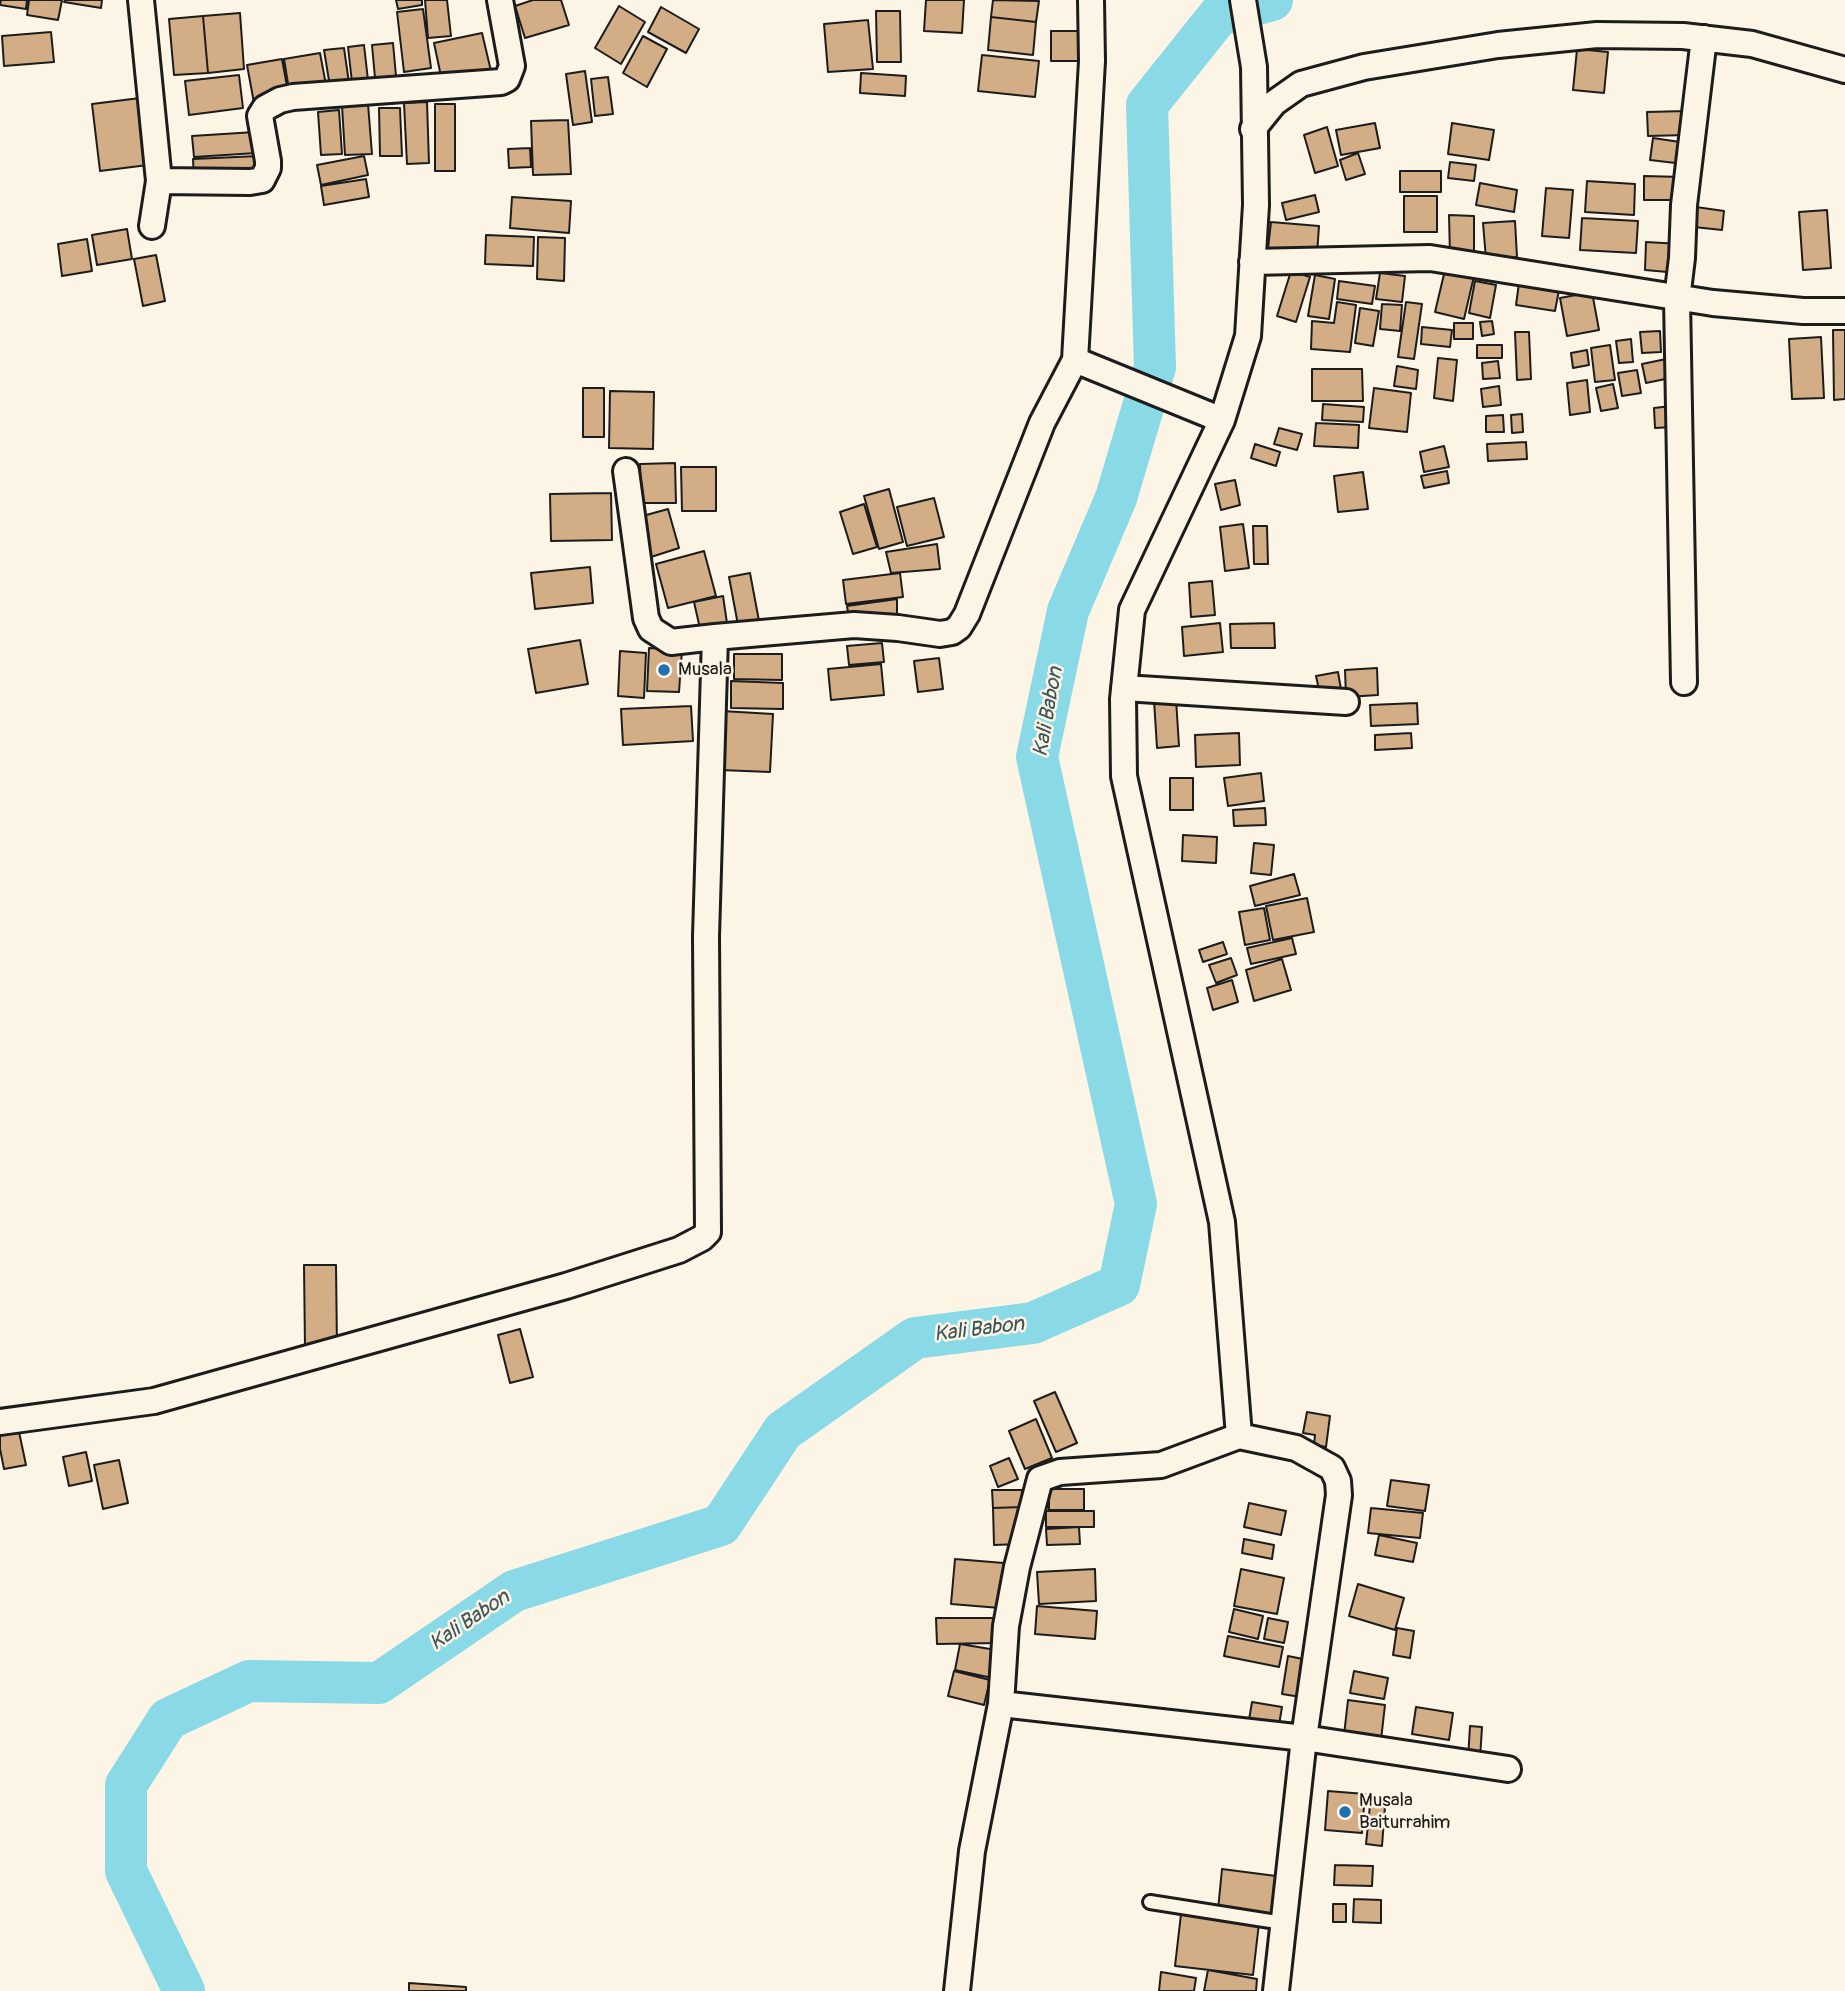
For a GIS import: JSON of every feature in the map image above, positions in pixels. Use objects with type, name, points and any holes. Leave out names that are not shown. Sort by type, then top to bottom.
[{"type":"street","points":[[141,0],[159,181],[152,226]]},
{"type":"street","points":[[159,181],[262,180],[268,168],[268,161],[260,116],[265,108],[280,100],[501,82],[507,79],[513,66],[500,0]]},
{"type":"street","points":[[626,471],[646,618],[651,629],[671,642],[854,625],[940,634],[952,632],[959,627],[967,614],[1042,423],[1083,363],[1092,61],[1091,0]]},
{"type":"street","points":[[1239,1436],[1222,1222],[1124,776],[1124,688],[1132,610],[1248,336],[1256,205],[1254,67],[1243,0]]},
{"type":"street","points":[[1253,129],[1274,103],[1301,84],[1364,67],[1498,45],[1597,35],[1703,38],[1752,44],[1845,70]]},
{"type":"street","points":[[1684,682],[1676,299],[1703,38]]},
{"type":"street","points":[[1252,262],[1430,258],[1676,299],[1803,311],[1845,311]]},
{"type":"street","points":[[1083,363],[1212,416]]},
{"type":"street","points":[[0,1422],[154,1401],[566,1286],[679,1250],[708,1232],[706,936],[715,637]]},
{"type":"street","points":[[1124,688],[1346,702]]},
{"type":"street","points":[[957,1991],[972,1851],[1001,1704],[1006,1626],[1017,1567],[1040,1479],[1060,1472],[1161,1465],[1239,1436],[1296,1448],[1332,1468],[1338,1481],[1339,1495],[1304,1738],[1276,1991]]},
{"type":"street","points":[[1001,1704],[1304,1738],[1508,1769]]},
{"type":"lane","points":[[1150,1902],[1283,1923]]},
{"type":"building","points":[[1,0],[27,0],[26,9],[0,5]]},
{"type":"building","points":[[29,0],[62,0],[58,20],[27,15]]},
{"type":"building","points":[[102,0],[101,8],[64,2]]},
{"type":"building","points":[[396,0],[422,0],[422,5],[398,9]]},
{"type":"building","points":[[425,0],[447,0],[451,36],[428,38]]},
{"type":"building","points":[[533,0],[561,0],[569,25],[525,38],[515,6]]},
{"type":"building","points":[[926,0],[964,0],[962,33],[924,31]]},
{"type":"building","points":[[993,0],[1039,1],[1036,22],[991,17]]},
{"type":"building","points":[[619,6],[645,22],[621,64],[595,48]]},
{"type":"building","points":[[661,7],[699,29],[686,53],[648,32]]},
{"type":"building","points":[[423,9],[431,68],[404,72],[397,12]]},
{"type":"building","points":[[876,11],[900,11],[901,62],[877,62]]},
{"type":"building","points":[[240,13],[244,69],[208,73],[203,16]]},
{"type":"building","points":[[203,16],[208,73],[174,75],[169,19]]},
{"type":"building","points":[[991,17],[1036,22],[1033,55],[988,50]]},
{"type":"building","points":[[868,20],[873,69],[828,72],[824,24]]},
{"type":"building","points":[[1051,31],[1078,31],[1079,61],[1051,61]]},
{"type":"building","points":[[51,32],[54,62],[4,66],[2,36]]},
{"type":"building","points":[[482,33],[491,71],[442,81],[434,43]]},
{"type":"building","points":[[643,36],[667,49],[647,87],[623,73]]},
{"type":"building","points":[[393,43],[397,87],[376,89],[372,45]]},
{"type":"building","points":[[364,45],[369,89],[353,91],[348,47]]},
{"type":"building","points":[[344,48],[350,90],[331,93],[324,50]]},
{"type":"building","points":[[1577,49],[1608,52],[1604,93],[1573,90]]},
{"type":"building","points":[[320,53],[327,90],[290,96],[284,59]]},
{"type":"building","points":[[982,55],[1039,61],[1035,97],[978,91]]},
{"type":"building","points":[[282,59],[289,97],[254,103],[247,65]]},
{"type":"building","points":[[585,71],[592,122],[573,125],[566,74]]},
{"type":"building","points":[[861,73],[906,76],[905,96],[860,93]]},
{"type":"building","points":[[239,75],[243,108],[189,115],[185,81]]},
{"type":"building","points":[[608,77],[613,114],[595,116],[591,79]]},
{"type":"building","points":[[140,98],[148,165],[100,171],[92,104]]},
{"type":"building","points":[[427,102],[429,163],[407,164],[404,103]]},
{"type":"building","points":[[368,104],[372,154],[345,155],[342,106]]},
{"type":"building","points":[[435,104],[455,104],[455,171],[435,171]]},
{"type":"building","points":[[379,108],[400,108],[402,156],[380,156]]},
{"type":"building","points":[[339,110],[342,154],[321,155],[318,112]]},
{"type":"building","points":[[1686,111],[1687,135],[1648,136],[1647,112]]},
{"type":"building","points":[[568,120],[571,174],[533,175],[531,121]]},
{"type":"building","points":[[1375,123],[1380,148],[1341,155],[1336,130]]},
{"type":"building","points":[[1452,123],[1494,130],[1489,160],[1448,154]]},
{"type":"building","points":[[1327,127],[1338,166],[1315,173],[1304,135]]},
{"type":"building","points":[[255,132],[256,153],[194,157],[192,136]]},
{"type":"building","points":[[1653,138],[1687,143],[1684,164],[1650,160]]},
{"type":"building","points":[[530,148],[531,167],[509,168],[508,149]]},
{"type":"building","points":[[1358,153],[1365,174],[1346,180],[1340,160]]},
{"type":"building","points":[[258,156],[259,176],[194,180],[193,159]]},
{"type":"building","points":[[364,156],[368,175],[321,185],[317,165]]},
{"type":"building","points":[[1450,162],[1476,165],[1474,181],[1448,178]]},
{"type":"building","points":[[1400,171],[1441,171],[1441,192],[1400,192]]},
{"type":"building","points":[[1644,176],[1683,177],[1683,200],[1644,200]]},
{"type":"building","points":[[366,179],[369,197],[324,205],[321,186]]},
{"type":"building","points":[[1587,181],[1635,184],[1634,215],[1585,212]]},
{"type":"building","points":[[1480,183],[1517,190],[1514,212],[1476,205]]},
{"type":"building","points":[[1546,188],[1573,190],[1569,238],[1542,236]]},
{"type":"building","points":[[1315,195],[1319,212],[1286,220],[1282,203]]},
{"type":"building","points":[[1404,196],[1437,196],[1437,232],[1404,232]]},
{"type":"building","points":[[512,197],[571,201],[569,233],[510,228]]},
{"type":"building","points":[[1696,207],[1724,211],[1722,230],[1694,227]]},
{"type":"building","points":[[1827,210],[1831,268],[1803,270],[1799,212]]},
{"type":"building","points":[[1449,215],[1474,216],[1474,256],[1450,256]]},
{"type":"building","points":[[1582,218],[1638,221],[1636,253],[1580,250]]},
{"type":"building","points":[[1515,221],[1517,257],[1486,259],[1483,223]]},
{"type":"building","points":[[1271,222],[1319,226],[1317,254],[1268,249]]},
{"type":"building","points":[[127,229],[132,259],[97,265],[92,235]]},
{"type":"building","points":[[486,235],[534,237],[533,266],[485,264]]},
{"type":"building","points":[[538,237],[565,238],[564,281],[537,279]]},
{"type":"building","points":[[87,239],[92,271],[62,276],[58,244]]},
{"type":"building","points":[[1646,242],[1681,244],[1679,273],[1645,270]]},
{"type":"building","points":[[156,255],[165,301],[143,306],[134,259]]},
{"type":"building","points":[[1445,270],[1474,276],[1464,319],[1435,312]]},
{"type":"building","points":[[1291,271],[1310,277],[1296,322],[1277,316]]},
{"type":"building","points":[[1380,273],[1405,276],[1402,302],[1376,299]]},
{"type":"building","points":[[1315,275],[1335,279],[1329,319],[1308,316]]},
{"type":"building","points":[[1339,281],[1375,286],[1372,304],[1337,299]]},
{"type":"building","points":[[1475,281],[1496,285],[1490,318],[1469,313]]},
{"type":"building","points":[[1519,283],[1559,290],[1555,311],[1516,305]]},
{"type":"building","points":[[1592,292],[1599,330],[1567,336],[1560,298]]},
{"type":"building","points":[[1337,302],[1356,305],[1350,352],[1311,349],[1312,321],[1334,323]]},
{"type":"building","points":[[1406,302],[1422,304],[1414,359],[1398,357]]},
{"type":"building","points":[[1382,304],[1402,305],[1400,331],[1380,329]]},
{"type":"building","points":[[1360,308],[1379,311],[1373,346],[1355,343]]},
{"type":"building","points":[[1492,321],[1494,334],[1482,336],[1480,322]]},
{"type":"building","points":[[1454,323],[1473,323],[1473,339],[1454,339]]},
{"type":"building","points":[[1422,327],[1452,330],[1450,347],[1421,344]]},
{"type":"building","points":[[1833,330],[1845,330],[1845,399],[1834,400]]},
{"type":"building","points":[[1660,331],[1661,352],[1642,353],[1640,332]]},
{"type":"building","points":[[1515,332],[1529,332],[1531,379],[1517,380]]},
{"type":"building","points":[[1821,337],[1824,398],[1792,399],[1789,339]]},
{"type":"building","points":[[1631,339],[1633,362],[1619,363],[1616,341]]},
{"type":"building","points":[[1477,345],[1502,345],[1502,358],[1477,358]]},
{"type":"building","points":[[1610,345],[1615,380],[1595,382],[1591,348]]},
{"type":"building","points":[[1587,350],[1589,365],[1573,368],[1571,353]]},
{"type":"building","points":[[1438,358],[1457,360],[1453,401],[1434,398]]},
{"type":"building","points":[[1671,358],[1675,377],[1646,383],[1642,364]]},
{"type":"building","points":[[1498,361],[1500,378],[1483,379],[1482,363]]},
{"type":"building","points":[[1397,366],[1418,370],[1416,389],[1394,386]]},
{"type":"building","points":[[1312,369],[1362,369],[1363,401],[1312,401]]},
{"type":"building","points":[[1637,370],[1641,393],[1622,396],[1618,373]]},
{"type":"building","points":[[1587,380],[1590,412],[1570,415],[1567,383]]},
{"type":"building","points":[[1613,384],[1618,408],[1601,411],[1596,388]]},
{"type":"building","points":[[1499,386],[1501,405],[1483,407],[1481,389]]},
{"type":"building","points":[[583,388],[604,388],[604,437],[583,437]]},
{"type":"building","points":[[1374,388],[1411,393],[1407,432],[1369,428]]},
{"type":"building","points":[[610,391],[654,392],[653,449],[609,448]]},
{"type":"building","points":[[1323,404],[1364,407],[1363,422],[1322,420]]},
{"type":"building","points":[[1671,406],[1673,427],[1655,428],[1654,408]]},
{"type":"building","points":[[1522,414],[1523,432],[1512,433],[1511,415]]},
{"type":"building","points":[[1503,415],[1504,432],[1486,432],[1486,416]]},
{"type":"building","points":[[1316,423],[1359,425],[1358,448],[1314,446]]},
{"type":"building","points":[[1279,428],[1302,434],[1297,450],[1274,444]]},
{"type":"building","points":[[1526,442],[1527,459],[1488,461],[1487,444]]},
{"type":"building","points":[[1255,444],[1280,452],[1276,466],[1251,458]]},
{"type":"building","points":[[1444,446],[1449,467],[1424,472],[1420,452]]},
{"type":"building","points":[[675,463],[676,503],[641,503],[640,464]]},
{"type":"building","points":[[681,467],[716,467],[716,511],[682,511]]},
{"type":"building","points":[[1447,471],[1449,483],[1424,488],[1421,476]]},
{"type":"building","points":[[1363,472],[1368,509],[1338,512],[1334,476]]},
{"type":"building","points":[[1235,480],[1240,505],[1221,510],[1215,484]]},
{"type":"building","points":[[889,489],[903,542],[879,549],[864,496]]},
{"type":"building","points":[[611,493],[612,540],[551,541],[550,494]]},
{"type":"building","points":[[934,498],[944,537],[907,546],[897,507]]},
{"type":"building","points":[[864,504],[877,547],[853,554],[840,512]]},
{"type":"building","points":[[668,509],[679,548],[651,557],[639,517]]},
{"type":"building","points":[[1243,524],[1249,568],[1225,571],[1220,527]]},
{"type":"building","points":[[1253,526],[1267,526],[1268,564],[1254,564]]},
{"type":"building","points":[[937,544],[940,569],[891,573],[886,552]]},
{"type":"building","points":[[704,551],[716,596],[668,608],[656,564]]},
{"type":"building","points":[[590,567],[593,603],[535,609],[531,573]]},
{"type":"building","points":[[750,573],[759,621],[738,625],[729,577]]},
{"type":"building","points":[[900,573],[903,597],[846,604],[843,580]]},
{"type":"building","points":[[1212,581],[1215,615],[1191,617],[1189,583]]},
{"type":"building","points":[[723,596],[728,630],[701,633],[694,602]]},
{"type":"building","points":[[897,599],[897,620],[850,624],[847,606]]},
{"type":"building","points":[[1220,623],[1223,652],[1184,656],[1182,627]]},
{"type":"building","points":[[1274,623],[1275,648],[1231,648],[1230,624]]},
{"type":"building","points":[[580,640],[588,684],[536,693],[528,649]]},
{"type":"building","points":[[882,643],[884,662],[849,665],[847,646]]},
{"type":"building","name":"Musala","points":[[649,648],[682,650],[679,692],[647,691]]},
{"type":"building","points":[[620,651],[646,653],[644,698],[618,696]]},
{"type":"building","points":[[734,654],[782,654],[782,680],[734,679]]},
{"type":"building","points":[[939,658],[943,689],[918,692],[914,661]]},
{"type":"building","points":[[881,664],[884,695],[831,700],[828,669]]},
{"type":"building","points":[[1377,668],[1378,695],[1346,697],[1345,670]]},
{"type":"building","points":[[1338,672],[1342,695],[1321,699],[1316,676]]},
{"type":"building","points":[[731,681],[783,683],[783,709],[731,708]]},
{"type":"building","points":[[1176,699],[1179,746],[1157,748],[1154,700]]},
{"type":"building","points":[[1417,703],[1418,724],[1371,726],[1370,705]]},
{"type":"building","points":[[691,706],[693,741],[623,745],[621,709]]},
{"type":"building","points":[[722,711],[773,714],[770,772],[720,770]]},
{"type":"building","points":[[1239,733],[1240,765],[1196,767],[1195,735]]},
{"type":"building","points":[[1411,733],[1412,748],[1375,750],[1375,735]]},
{"type":"building","points":[[1261,773],[1264,801],[1228,806],[1224,778]]},
{"type":"building","points":[[1170,778],[1193,778],[1193,810],[1170,810]]},
{"type":"building","points":[[1265,808],[1266,825],[1234,826],[1233,810]]},
{"type":"building","points":[[1183,835],[1217,837],[1216,863],[1182,861]]},
{"type":"building","points":[[1254,843],[1274,845],[1271,875],[1251,873]]},
{"type":"building","points":[[1294,874],[1300,895],[1255,906],[1250,886]]},
{"type":"building","points":[[1307,898],[1314,932],[1273,940],[1266,906]]},
{"type":"building","points":[[1264,908],[1270,940],[1245,945],[1239,912]]},
{"type":"building","points":[[1292,938],[1296,954],[1251,964],[1247,948]]},
{"type":"building","points":[[1223,942],[1227,954],[1203,962],[1199,950]]},
{"type":"building","points":[[1231,958],[1237,975],[1216,983],[1209,965]]},
{"type":"building","points":[[1282,959],[1291,990],[1254,1001],[1246,970]]},
{"type":"building","points":[[1232,980],[1238,1002],[1213,1010],[1207,988]]},
{"type":"building","points":[[304,1265],[336,1265],[337,1347],[305,1348]]},
{"type":"building","points":[[520,1329],[533,1377],[510,1383],[498,1335]]},
{"type":"building","points":[[1055,1392],[1077,1443],[1056,1452],[1034,1401]]},
{"type":"building","points":[[1307,1412],[1330,1416],[1326,1447],[1314,1445],[1315,1435],[1303,1433]]},
{"type":"building","points":[[1036,1419],[1052,1458],[1025,1469],[1009,1431]]},
{"type":"building","points":[[18,1427],[26,1465],[4,1469],[0,1430]]},
{"type":"building","points":[[86,1452],[92,1481],[69,1486],[63,1457]]},
{"type":"building","points":[[1009,1458],[1018,1479],[998,1487],[990,1466]]},
{"type":"building","points":[[119,1460],[128,1503],[103,1509],[94,1465]]},
{"type":"building","points":[[1391,1480],[1429,1485],[1425,1511],[1387,1506]]},
{"type":"building","points":[[1049,1489],[1084,1489],[1084,1510],[1049,1510]]},
{"type":"building","points":[[992,1490],[1022,1490],[1023,1507],[993,1508]]},
{"type":"building","points":[[1249,1503],[1286,1511],[1281,1535],[1244,1527]]},
{"type":"building","points":[[1023,1507],[1020,1544],[994,1545],[993,1508]]},
{"type":"building","points":[[1371,1508],[1423,1513],[1420,1538],[1368,1533]]},
{"type":"building","points":[[1046,1511],[1094,1511],[1094,1527],[1046,1527]]},
{"type":"building","points":[[1079,1527],[1080,1544],[1047,1545],[1046,1529]]},
{"type":"building","points":[[1379,1535],[1417,1543],[1413,1562],[1375,1555]]},
{"type":"building","points":[[1244,1539],[1274,1545],[1272,1559],[1242,1553]]},
{"type":"building","points":[[955,1559],[1004,1563],[1000,1608],[951,1604]]},
{"type":"building","points":[[1095,1569],[1096,1601],[1039,1604],[1037,1572]]},
{"type":"building","points":[[1241,1569],[1284,1578],[1277,1614],[1234,1606]]},
{"type":"building","points":[[1358,1584],[1404,1598],[1395,1630],[1349,1616]]},
{"type":"building","points":[[1037,1606],[1097,1611],[1095,1639],[1035,1634]]},
{"type":"building","points":[[1234,1609],[1263,1616],[1258,1639],[1229,1632]]},
{"type":"building","points":[[936,1618],[997,1618],[997,1643],[937,1644]]},
{"type":"building","points":[[1268,1618],[1288,1622],[1284,1643],[1264,1639]]},
{"type":"building","points":[[1397,1628],[1414,1631],[1410,1658],[1393,1655]]},
{"type":"building","points":[[1228,1636],[1283,1647],[1279,1667],[1224,1656]]},
{"type":"building","points":[[960,1644],[1002,1651],[997,1679],[955,1670]]},
{"type":"building","points":[[1288,1656],[1313,1661],[1307,1698],[1282,1694]]},
{"type":"building","points":[[954,1671],[990,1680],[984,1705],[948,1696]]},
{"type":"building","points":[[1354,1671],[1388,1678],[1384,1699],[1350,1693]]},
{"type":"building","points":[[1348,1700],[1385,1705],[1381,1740],[1344,1735]]},
{"type":"building","points":[[1252,1702],[1282,1707],[1278,1731],[1248,1726]]},
{"type":"building","points":[[1416,1707],[1453,1713],[1449,1740],[1412,1734]]},
{"type":"building","points":[[1470,1726],[1482,1727],[1480,1759],[1468,1759]]},
{"type":"building","name":"Musala Baiturrahim","points":[[1328,1791],[1365,1794],[1362,1833],[1325,1830]]},
{"type":"building","points":[[1370,1805],[1385,1807],[1382,1846],[1366,1844]]},
{"type":"building","points":[[1335,1865],[1373,1866],[1372,1886],[1334,1885]]},
{"type":"building","points":[[1222,1869],[1276,1876],[1271,1917],[1218,1910]]},
{"type":"building","points":[[1354,1899],[1381,1900],[1381,1923],[1353,1922]]},
{"type":"building","points":[[1333,1904],[1346,1904],[1346,1922],[1333,1922]]},
{"type":"building","points":[[1181,1914],[1259,1923],[1253,1975],[1175,1966]]},
{"type":"building","points":[[1208,1970],[1257,1979],[1256,1991],[1204,1991]]},
{"type":"building","points":[[1161,1972],[1196,1978],[1194,1991],[1159,1991]]},
{"type":"building","points":[[409,1983],[466,1987],[466,1991],[409,1991]]},
{"type":"waterway","name":"Kali Babon","points":[[184,1991],[126,1871],[126,1785],[168,1719],[249,1681],[379,1683],[514,1591],[721,1525],[783,1431],[915,1338],[1033,1323],[1119,1285],[1136,1204],[1037,757],[1068,611],[1116,498],[1155,367],[1147,105],[1219,15],[1272,0]]},
{"type":"place","name":"Musala","points":[[664,670]]},
{"type":"place","name":"Musala Baiturrahim","points":[[1345,1812]]}]
